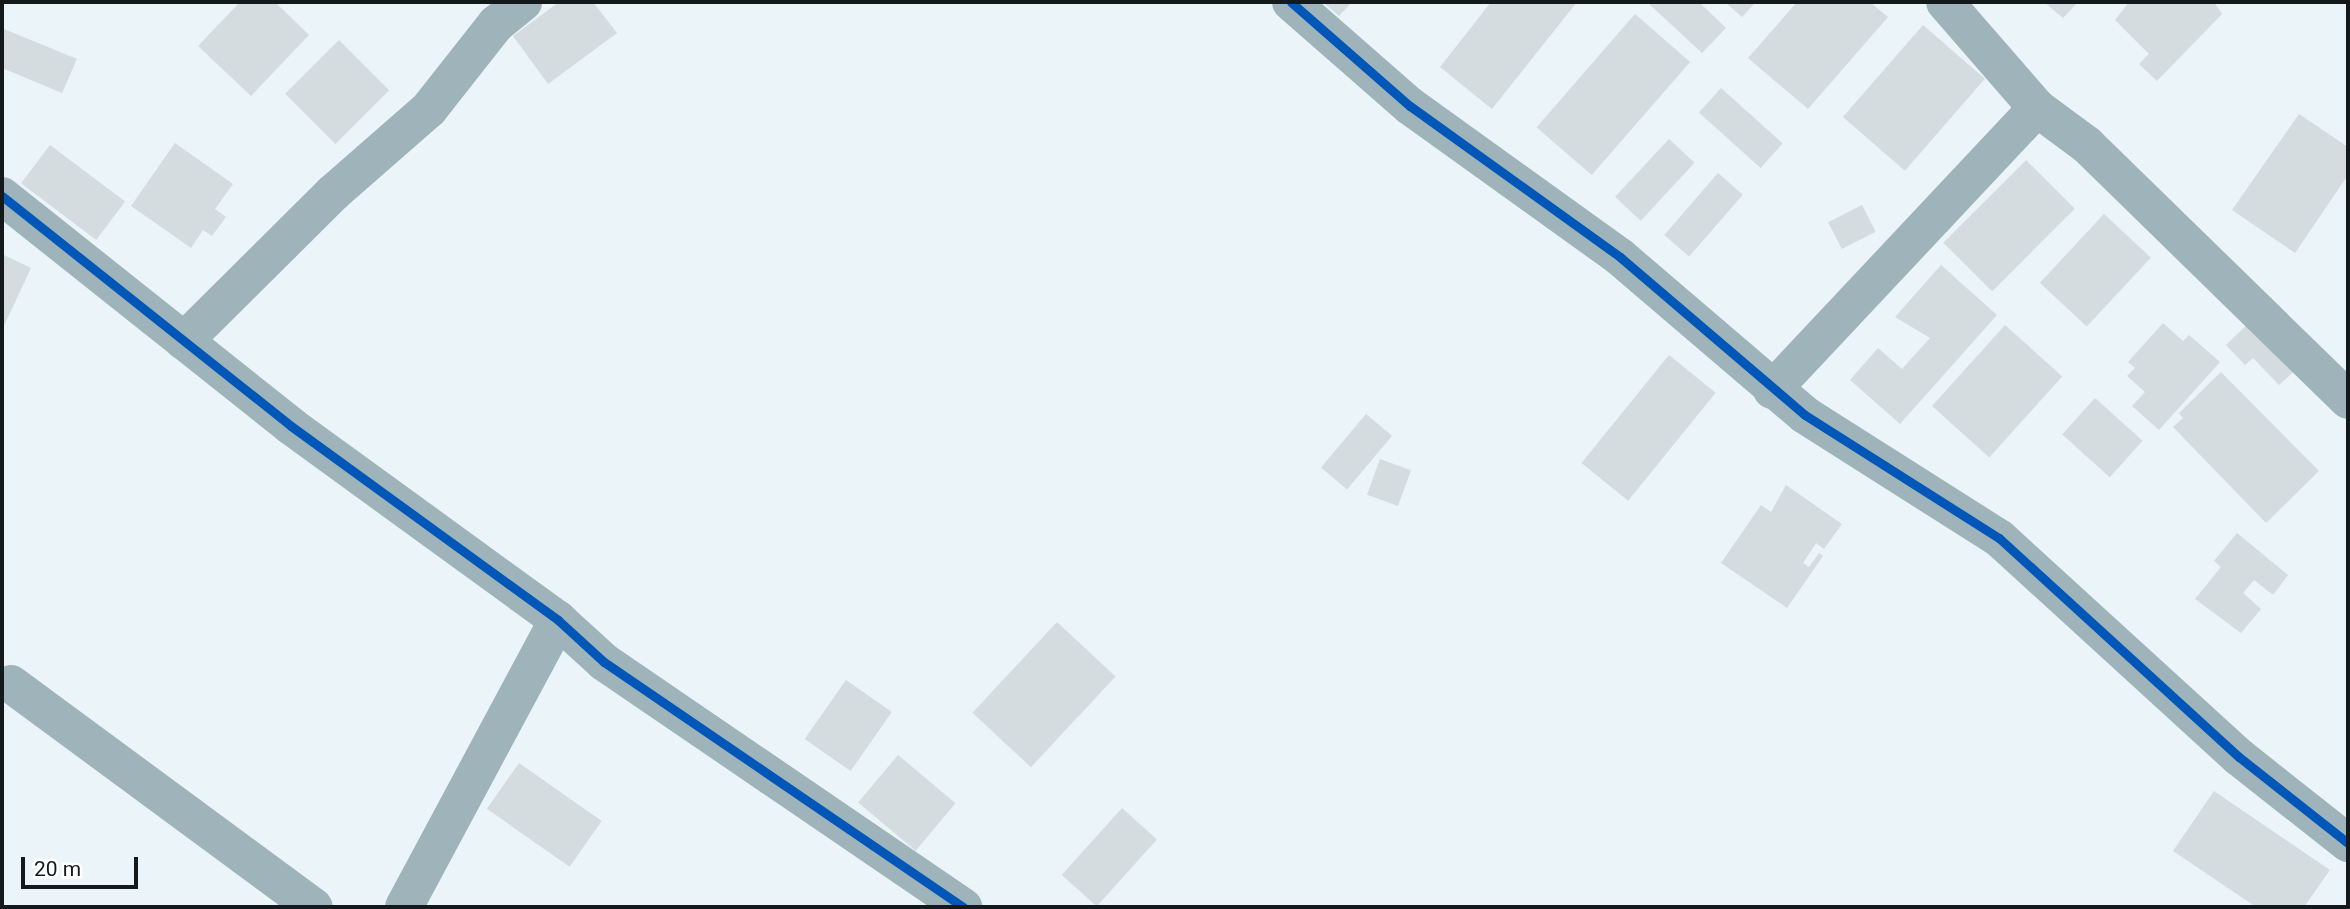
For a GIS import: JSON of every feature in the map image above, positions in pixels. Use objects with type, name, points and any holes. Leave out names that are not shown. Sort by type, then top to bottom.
[{"type":"street","points":[[184,341],[333,193],[429,109],[496,24],[523,2]]},
{"type":"street","points":[[1291,2],[1410,106],[1620,257],[1772,390],[1999,538],[2249,766],[2348,843]]},
{"type":"street","points":[[1945,2],[2037,108],[2087,145],[2348,400]]},
{"type":"street","points":[[1772,390],[2037,108]]},
{"type":"street","points":[[2,195],[184,341],[558,620],[604,662],[963,907]]},
{"type":"street","points":[[404,907],[558,620]]},
{"type":"street","points":[[11,684],[314,907]]},
{"type":"building","points":[[240,2],[275,2],[309,35],[251,96],[198,46]]},
{"type":"building","points":[[559,2],[593,2],[617,33],[548,84],[513,36]]},
{"type":"building","points":[[1323,2],[1352,2],[1339,16]]},
{"type":"building","points":[[1491,2],[1577,2],[1492,109],[1440,67]]},
{"type":"building","points":[[1647,2],[1699,2],[1726,28],[1702,53]]},
{"type":"building","points":[[1725,2],[1756,2],[1742,17]]},
{"type":"building","points":[[1797,2],[1870,2],[1888,17],[1808,109],[1748,58]]},
{"type":"building","points":[[2044,2],[2078,2],[2063,18]]},
{"type":"building","points":[[2129,2],[2214,2],[2222,14],[2157,81],[2139,64],[2149,54],[2115,20]]},
{"type":"building","points":[[1635,14],[1690,62],[1592,175],[1537,127]]},
{"type":"building","points":[[1923,25],[1985,79],[1905,171],[1843,117]]},
{"type":"building","points":[[4,29],[77,59],[62,93],[2,68]]},
{"type":"building","points":[[339,40],[389,90],[335,144],[285,94]]},
{"type":"building","points":[[1721,88],[1783,144],[1761,168],[1699,113]]},
{"type":"building","points":[[2299,114],[2348,147],[2348,175],[2295,253],[2232,210]]},
{"type":"building","points":[[1669,139],[1695,163],[1641,221],[1615,197]]},
{"type":"building","points":[[175,143],[233,184],[215,209],[226,217],[212,236],[203,230],[191,248],[131,206]]},
{"type":"building","points":[[50,145],[125,202],[96,240],[21,183]]},
{"type":"building","points":[[2026,160],[2075,209],[1992,292],[1943,243]]},
{"type":"building","points":[[1718,173],[1743,195],[1689,257],[1664,235]]},
{"type":"building","points":[[1862,205],[1876,232],[1842,249],[1828,222]]},
{"type":"building","points":[[2104,214],[2151,258],[2087,326],[2040,283]]},
{"type":"building","points":[[2,254],[31,268],[2,330]]},
{"type":"building","points":[[1941,265],[1997,315],[1900,424],[1850,380],[1878,348],[1902,369],[1930,338],[1895,317]]},
{"type":"building","points":[[2253,319],[2299,367],[2279,385],[2253,358],[2245,365],[2226,345]]},
{"type":"building","points":[[2163,323],[2183,341],[2189,335],[2220,362],[2159,430],[2132,406],[2145,392],[2127,376],[2135,368],[2128,362]]},
{"type":"building","points":[[2005,325],[2062,377],[1989,458],[1932,406]]},
{"type":"building","points":[[1669,355],[1716,393],[1628,501],[1582,463]]},
{"type":"building","points":[[2221,372],[2319,471],[2266,523],[2173,427],[2183,418],[2179,413]]},
{"type":"building","points":[[2095,398],[2143,441],[2110,477],[2062,434]]},
{"type":"building","points":[[1366,414],[1392,436],[1347,489],[1321,468]]},
{"type":"building","points":[[1380,459],[1411,470],[1398,506],[1367,495]]},
{"type":"building","points":[[1786,485],[1842,524],[1824,549],[1816,543],[1803,563],[1809,567],[1819,553],[1823,556],[1787,608],[1721,563],[1761,505],[1771,512]]},
{"type":"building","points":[[2237,533],[2288,575],[2273,595],[2254,580],[2243,593],[2261,609],[2241,633],[2195,599],[2221,567],[2214,561]]},
{"type":"building","points":[[1057,622],[1116,677],[1031,767],[972,713]]},
{"type":"building","points":[[846,680],[892,712],[851,771],[805,739]]},
{"type":"building","points":[[898,755],[955,803],[916,851],[858,802]]},
{"type":"building","points":[[519,763],[602,821],[570,867],[487,809]]},
{"type":"building","points":[[2214,791],[2330,870],[2304,907],[2256,907],[2173,851]]},
{"type":"building","points":[[1122,808],[1157,839],[1097,906],[1062,875]]},
{"type":"cycle path","points":[[1291,2],[1410,106],[1620,257],[1805,415],[1999,538],[2239,757],[2348,843]]},
{"type":"cycle path","points":[[2,196],[291,426],[558,620],[604,662],[963,907]]}]
